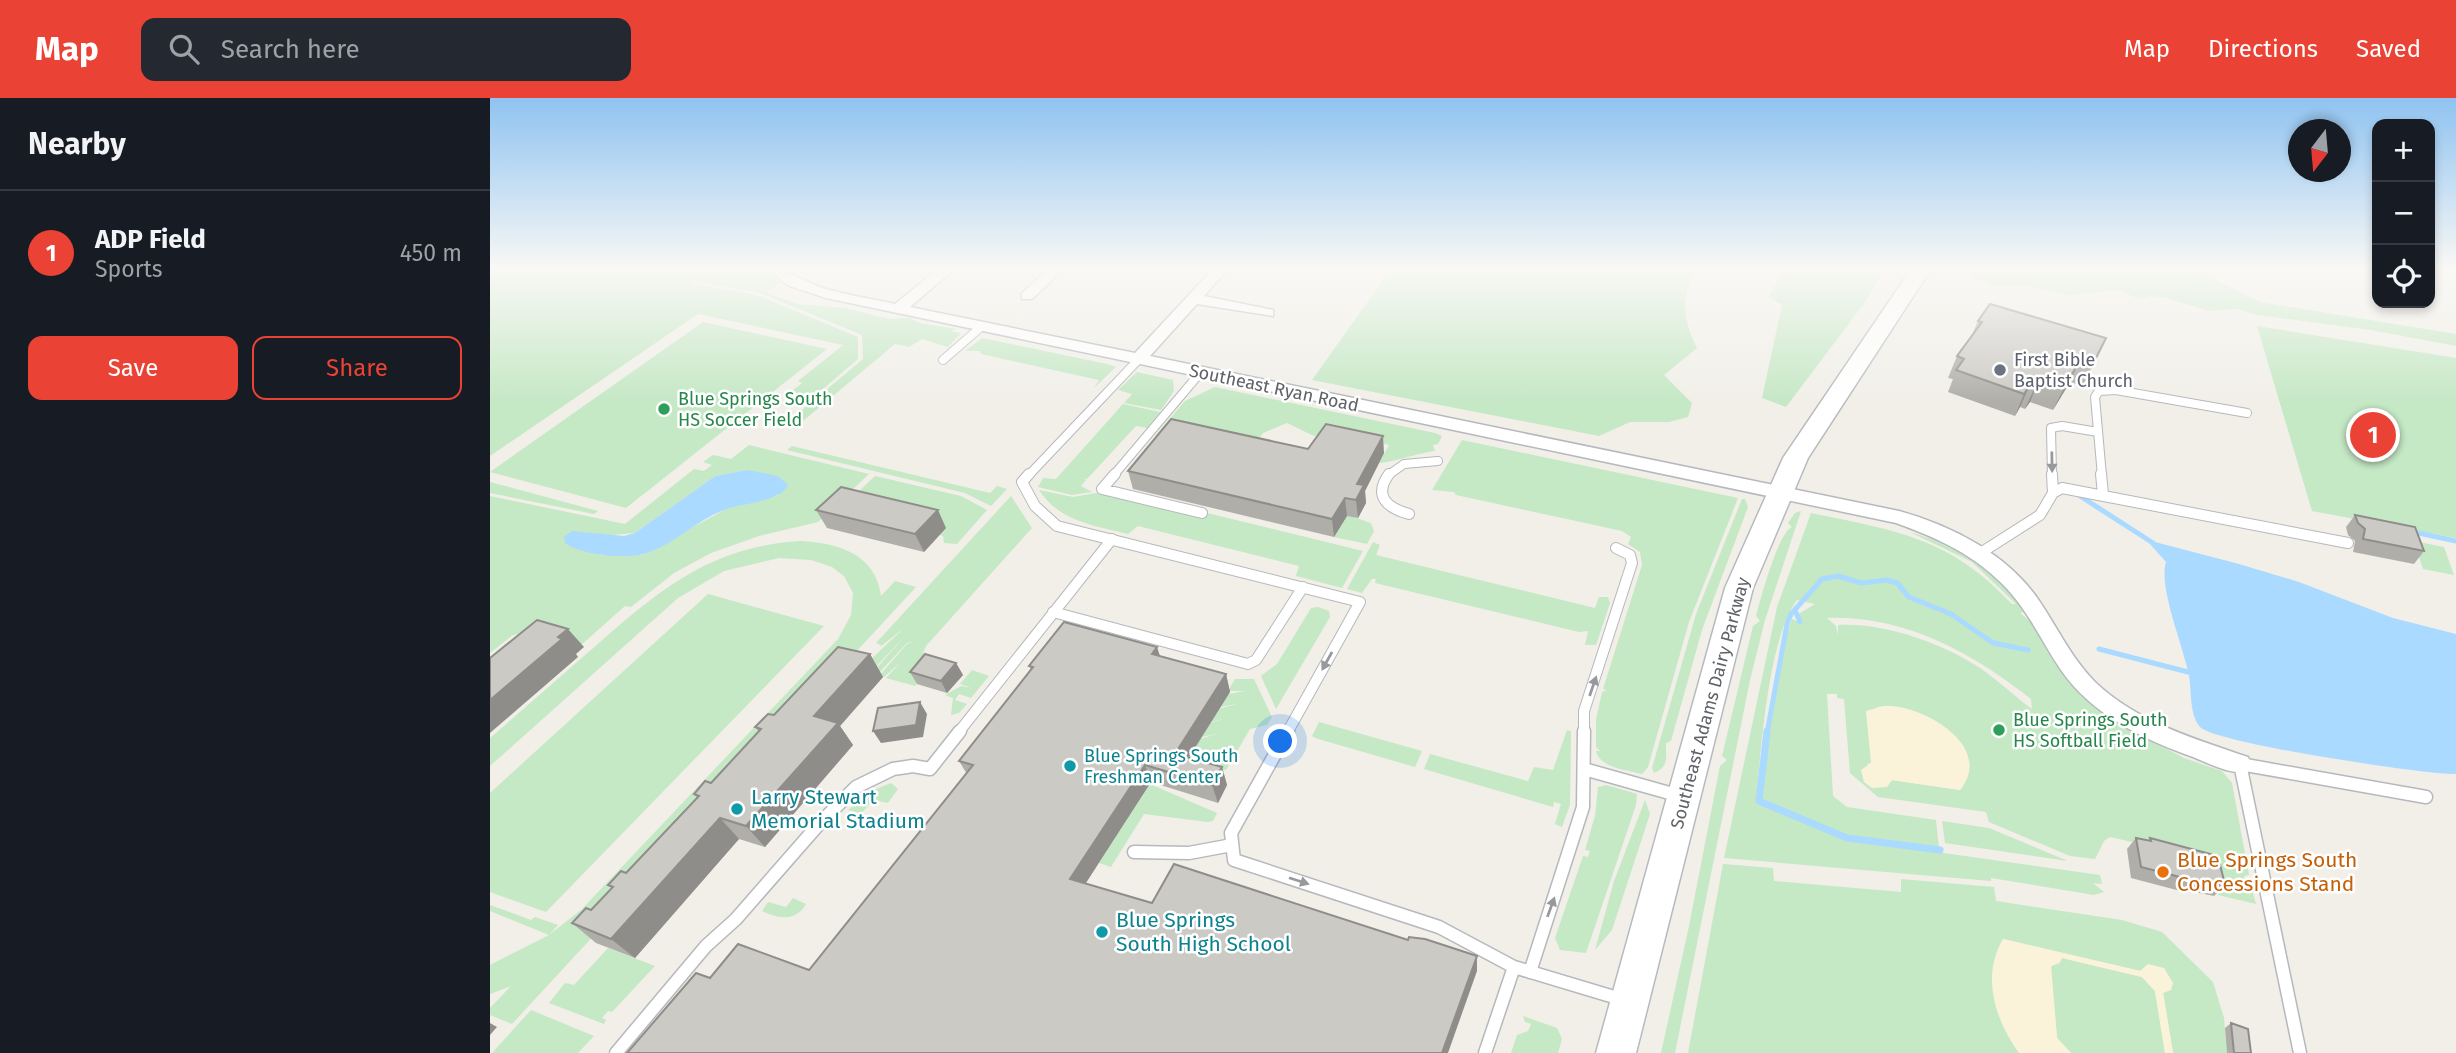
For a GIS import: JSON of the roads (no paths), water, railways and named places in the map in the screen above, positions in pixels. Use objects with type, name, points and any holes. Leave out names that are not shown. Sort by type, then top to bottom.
[{"type":"main road","name":"Southeast Adams Dairy Parkway","points":[[1616,1053],[1739,588],[1779,492],[1809,436],[1892,314]]},
{"type":"street","name":"Southeast Ryan Road","points":[[921,314],[1899,517],[1939,530],[2004,573],[2030,603],[2068,664],[2095,694],[2157,734],[2240,764]]},
{"type":"street","points":[[1138,360],[1181,314]]},
{"type":"lane","points":[[943,360],[982,326]]},
{"type":"lane","points":[[1138,360],[1022,482],[1035,506],[1057,526],[1360,602],[1231,832],[1234,860],[1439,927],[1514,967],[1629,1002]]},
{"type":"lane","points":[[1200,373],[1102,489],[1202,513]]},
{"type":"lane","points":[[2103,495],[2095,393],[2102,390],[2247,413]]},
{"type":"lane","points":[[2053,493],[2051,428],[2062,426],[2098,432]]},
{"type":"lane","points":[[1409,514],[1387,506],[1382,498],[1381,488],[1388,475],[1408,464],[1438,461]]},
{"type":"lane","points":[[1979,554],[2040,515],[2053,493],[2062,488],[2348,543]]},
{"type":"lane","points":[[616,1053],[706,946],[736,919],[819,824],[856,787],[892,769],[913,766],[930,769],[1112,539]]},
{"type":"lane","points":[[1530,972],[1580,819],[1584,769],[1584,711],[1632,563],[1630,555],[1616,548]]},
{"type":"lane","points":[[1053,612],[1248,664],[1256,660],[1303,587]]},
{"type":"lane","points":[[2300,1053],[2240,764],[2426,797]]},
{"type":"lane","points":[[1584,769],[1684,797]]},
{"type":"lane","points":[[1135,852],[1189,853],[1232,845]]},
{"type":"lane","points":[[1485,1053],[1514,967]]},
{"type":"water","points":[[747,470],[778,476],[788,485],[771,498],[719,512],[644,554],[603,555],[565,543],[564,537],[572,531],[624,536],[635,533],[715,476]]},
{"type":"water","points":[[2155,542],[2299,582],[2393,618],[2456,634],[2456,774],[2366,764],[2280,749],[2214,734],[2200,727],[2194,716],[2189,676],[2168,602],[2164,573],[2166,562],[2150,544]]},
{"type":"waterway","points":[[2080,496],[2153,543]]},
{"type":"waterway","points":[[2414,532],[2456,541]]},
{"type":"waterway","points":[[1767,733],[1787,624],[1791,614],[1822,579],[1838,576],[1861,583],[1887,580],[1897,583],[1909,597],[1951,614],[1993,643],[2028,650]]},
{"type":"waterway","points":[[1795,610],[1800,622]]},
{"type":"waterway","points":[[2099,649],[2188,672]]},
{"type":"waterway","points":[[1767,731],[1759,801],[1847,838],[1940,850]]},
{"type":"place","name":"First Bible Baptist Church","points":[[2000,370]]},
{"type":"place","name":"Blue Springs South HS Soccer Field","points":[[664,409]]},
{"type":"place","name":"ADP Field","points":[[2373,435]]},
{"type":"place","name":"Blue Springs South HS Softball Field","points":[[1999,730]]},
{"type":"place","name":"Blue Springs South Freshman Center","points":[[1070,766]]},
{"type":"place","name":"Larry Stewart Memorial Stadium","points":[[737,809]]},
{"type":"place","name":"Blue Springs South Concessions Stand","points":[[2163,872]]},
{"type":"place","name":"Blue Springs South High School","points":[[1102,932]]}]
